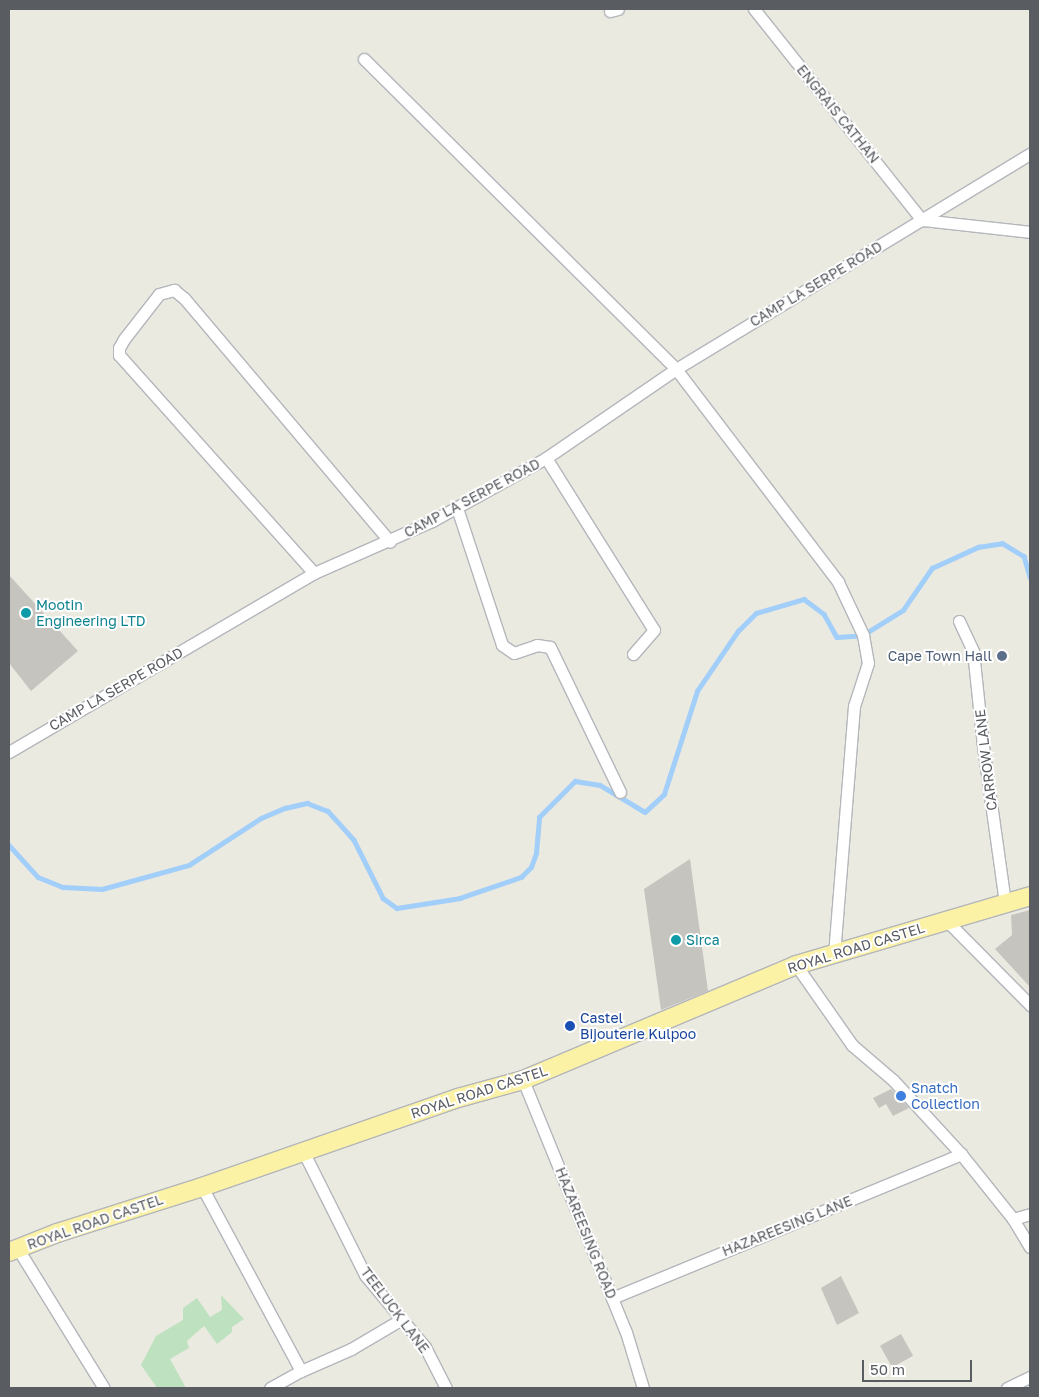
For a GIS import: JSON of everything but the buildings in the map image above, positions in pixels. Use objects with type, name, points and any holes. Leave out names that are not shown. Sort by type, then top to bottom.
[{"type":"main road","name":"ROYAL ROAD CASTEL","points":[[13,1250],[57,1233],[202,1187],[458,1098],[524,1080],[796,965],[834,952],[1030,896]]},
{"type":"street","name":"ENGRAIS CATHAN","points":[[754,9],[922,220]]},
{"type":"street","points":[[364,59],[676,369],[838,582],[867,646],[868,663],[854,706],[834,952]]},
{"type":"street","name":"CAMP LA SERPE ROAD","points":[[9,752],[314,574],[390,542],[457,508],[546,458],[676,369],[1030,154]]},
{"type":"street","points":[[922,220],[1030,232]]},
{"type":"street","points":[[314,574],[119,356],[119,348],[124,339],[159,294],[174,290],[184,298],[390,542]]},
{"type":"street","points":[[546,458],[654,630],[633,654]]},
{"type":"street","points":[[457,508],[502,645],[514,654],[537,645],[550,647],[620,792]]},
{"type":"street","name":"CARROW LANE","points":[[959,621],[973,651],[983,746],[1005,902]]},
{"type":"street","points":[[946,920],[1030,1005]]},
{"type":"street","points":[[796,965],[852,1046],[893,1080],[962,1154],[1012,1219],[1030,1246]]},
{"type":"street","name":"HAZAREESING ROAD","points":[[524,1080],[626,1332],[642,1388]]},
{"type":"street","name":"TEELUCK LANE","points":[[303,1151],[365,1275],[425,1347],[446,1388]]},
{"type":"street","name":"HAZAREESING LANE","points":[[612,1298],[962,1154]]},
{"type":"street","points":[[202,1187],[301,1370]]},
{"type":"street","points":[[1012,1219],[1030,1214]]},
{"type":"street","points":[[13,1250],[104,1388]]},
{"type":"street","points":[[270,1388],[301,1370],[351,1349],[402,1319]]},
{"type":"street","points":[[1007,1388],[1030,1377]]},
{"type":"green space","points":[[221,1295],[244,1319],[232,1327],[232,1332],[217,1344],[204,1326],[187,1341],[189,1348],[170,1359],[186,1388],[157,1388],[141,1365],[156,1336],[183,1320],[183,1308],[197,1298],[210,1317],[222,1310]]},
{"type":"waterway","points":[[9,845],[38,877],[63,887],[102,889],[189,865],[261,818],[285,808],[307,803],[328,811],[354,840],[383,898],[397,908],[460,898],[521,877],[531,867],[536,853],[539,817],[575,781],[600,785],[645,812],[664,794],[697,691],[738,631],[756,613],[804,599],[824,614],[837,637],[863,635],[903,610],[932,568],[978,547],[1002,543],[1024,556],[1030,577]]},
{"type":"place","name":"Mootin Engineering LTD","points":[[26,613]]},
{"type":"place","name":"Cape Town Hall","points":[[1002,656]]},
{"type":"place","name":"Sirca","points":[[676,940]]},
{"type":"place","name":"Castel Bijouterie Kulpoo","points":[[570,1026]]},
{"type":"place","name":"Snatch Collection","points":[[901,1096]]}]
